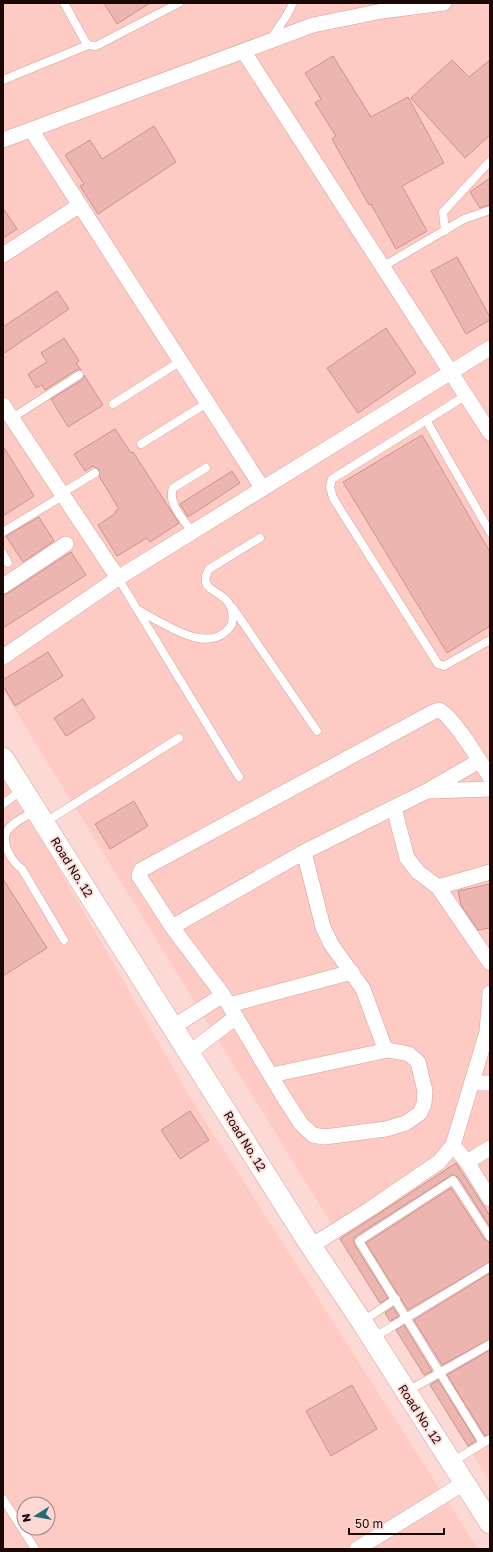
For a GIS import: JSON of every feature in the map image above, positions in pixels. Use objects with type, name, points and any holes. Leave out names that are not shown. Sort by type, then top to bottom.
[{"type":"street","points":[[3,140],[32,131],[313,25],[382,11],[444,3]]},
{"type":"street","points":[[244,52],[490,433]]},
{"type":"street","points":[[32,131],[263,489]]},
{"type":"street","points":[[3,255],[80,205]]},
{"type":"street","points":[[3,657],[118,578],[451,374],[490,348]]},
{"type":"street","points":[[3,405],[118,578]]},
{"type":"street","points":[[3,586],[66,544]]},
{"type":"street","points":[[272,1075],[388,1050],[409,1054],[414,1056],[420,1069],[425,1091],[424,1104],[420,1113],[415,1118],[399,1126],[324,1137],[313,1135],[301,1124],[229,1006],[172,927],[139,876],[141,870],[426,715],[439,710],[444,713],[490,777]]},
{"type":"street","name":"Road No. 12","points":[[3,758],[311,1246],[367,1330],[405,1392],[490,1522]]},
{"type":"street","points":[[172,927],[304,852],[428,791],[479,761]]},
{"type":"street","points":[[428,791],[490,789]]},
{"type":"street","points":[[394,808],[407,858],[418,872],[438,887],[490,963]]},
{"type":"street","points":[[304,852],[324,927],[331,944],[363,989],[382,1040],[388,1050]]},
{"type":"street","points":[[438,887],[490,872]]},
{"type":"street","points":[[173,1027],[229,1006],[352,972]]},
{"type":"street","points":[[311,1246],[370,1209],[439,1162],[453,1145],[488,1032],[490,993]]},
{"type":"street","points":[[189,1053],[229,1006]]},
{"type":"street","points":[[472,1083],[490,1083]]},
{"type":"street","points":[[453,1145],[467,1162],[490,1199]]},
{"type":"street","points":[[467,1162],[490,1148]]},
{"type":"street","points":[[357,1549],[464,1483]]},
{"type":"lane","points":[[64,3],[88,45]]},
{"type":"lane","points":[[3,80],[88,45],[96,46],[179,3]]},
{"type":"lane","points":[[271,40],[287,16],[293,3]]},
{"type":"lane","points":[[445,231],[443,212],[490,162]]},
{"type":"lane","points":[[382,267],[464,220],[490,210]]},
{"type":"lane","points":[[113,404],[181,361]]},
{"type":"lane","points":[[12,418],[79,375]]},
{"type":"lane","points":[[466,396],[332,479],[330,487],[333,498],[438,664],[444,666],[451,663],[490,640]]},
{"type":"lane","points":[[141,444],[207,403]]},
{"type":"lane","points":[[426,420],[490,532]]},
{"type":"lane","points":[[192,532],[171,499],[171,492],[174,488],[206,468]]},
{"type":"lane","points":[[3,532],[95,473]]},
{"type":"lane","points":[[260,538],[209,569],[205,577],[206,583],[208,588],[229,602],[317,731]]},
{"type":"lane","points":[[3,554],[8,563]]},
{"type":"lane","points":[[118,578],[239,777]]},
{"type":"lane","points":[[139,611],[189,636],[206,639],[215,638],[228,629],[233,617],[229,602]]},
{"type":"lane","points":[[64,940],[22,869],[17,866],[7,850],[5,840],[6,832],[10,827],[40,817],[179,738]]},
{"type":"lane","points":[[3,804],[22,789]]},
{"type":"lane","points":[[451,1463],[486,1441],[440,1373],[396,1299],[359,1241],[453,1180],[490,1237]]},
{"type":"lane","points":[[367,1330],[407,1318],[490,1267]]},
{"type":"lane","points":[[367,1330],[396,1299]]},
{"type":"lane","points":[[405,1392],[490,1344]]},
{"type":"lane","points":[[3,1499],[35,1549]]},
{"type":"shaded area","points":[[3,3],[490,3],[490,1482],[3,690]]},
{"type":"shaded area","points":[[3,771],[191,1099],[478,1549],[3,1549]]},
{"type":"building","points":[[104,3],[150,3],[117,24]]},
{"type":"building","points":[[333,56],[371,117],[408,97],[444,163],[402,186],[427,231],[396,249],[371,204],[369,205],[332,139],[336,136],[315,103],[321,99],[305,73]]},
{"type":"building","points":[[452,60],[469,77],[490,60],[490,135],[465,158],[411,98]]},
{"type":"building","points":[[154,126],[176,162],[98,214],[80,186],[84,184],[65,155],[90,140],[102,159]]},
{"type":"building","points":[[490,178],[490,205],[480,208],[470,192]]},
{"type":"building","points":[[3,208],[17,229],[3,238]]},
{"type":"building","points":[[457,257],[490,317],[490,320],[466,334],[431,271]]},
{"type":"building","points":[[57,291],[69,309],[3,354],[3,327]]},
{"type":"building","points":[[386,328],[416,373],[358,413],[327,368]]},
{"type":"building","points":[[64,338],[79,361],[76,363],[81,370],[76,370],[45,390],[42,385],[36,388],[28,374],[47,362],[41,353]]},
{"type":"building","points":[[84,375],[103,405],[68,427],[51,399],[82,380]]},
{"type":"building","points":[[115,429],[131,453],[133,452],[179,523],[150,542],[147,538],[117,556],[98,525],[116,513],[115,511],[119,509],[99,476],[99,470],[93,466],[85,471],[74,454]]},
{"type":"building","points":[[422,435],[490,552],[490,626],[447,653],[343,482]]},
{"type":"building","points":[[3,446],[34,496],[3,516]]},
{"type":"building","points":[[232,471],[240,483],[188,517],[180,504]]},
{"type":"building","points":[[39,517],[54,541],[23,562],[6,536]]},
{"type":"building","points":[[71,552],[86,575],[3,628],[3,595]]},
{"type":"building","points":[[48,652],[63,676],[15,706],[3,686],[3,680]]},
{"type":"building","points":[[83,699],[95,718],[66,736],[54,718]]},
{"type":"building","points":[[134,801],[148,826],[110,849],[95,824]]},
{"type":"building","points":[[3,879],[47,948],[3,976]]},
{"type":"building","points":[[490,884],[490,928],[478,930],[461,905],[458,891]]},
{"type":"building","points":[[190,1111],[209,1140],[180,1159],[161,1130]]},
{"type":"building","points":[[456,1163],[490,1216],[490,1227],[458,1177],[452,1175],[356,1236],[354,1239],[354,1244],[388,1298],[380,1303],[340,1239]]},
{"type":"building","points":[[451,1188],[485,1240],[490,1242],[490,1262],[408,1310],[366,1243]]},
{"type":"building","points":[[490,1273],[490,1339],[442,1365],[414,1320]]},
{"type":"building","points":[[393,1307],[399,1316],[390,1321],[385,1313]]},
{"type":"building","points":[[404,1325],[432,1371],[424,1375],[396,1330]]},
{"type":"building","points":[[490,1350],[490,1434],[485,1436],[447,1375]]},
{"type":"building","points":[[438,1380],[476,1441],[468,1446],[430,1385]]},
{"type":"building","points":[[352,1385],[377,1429],[331,1456],[306,1411]]}]
